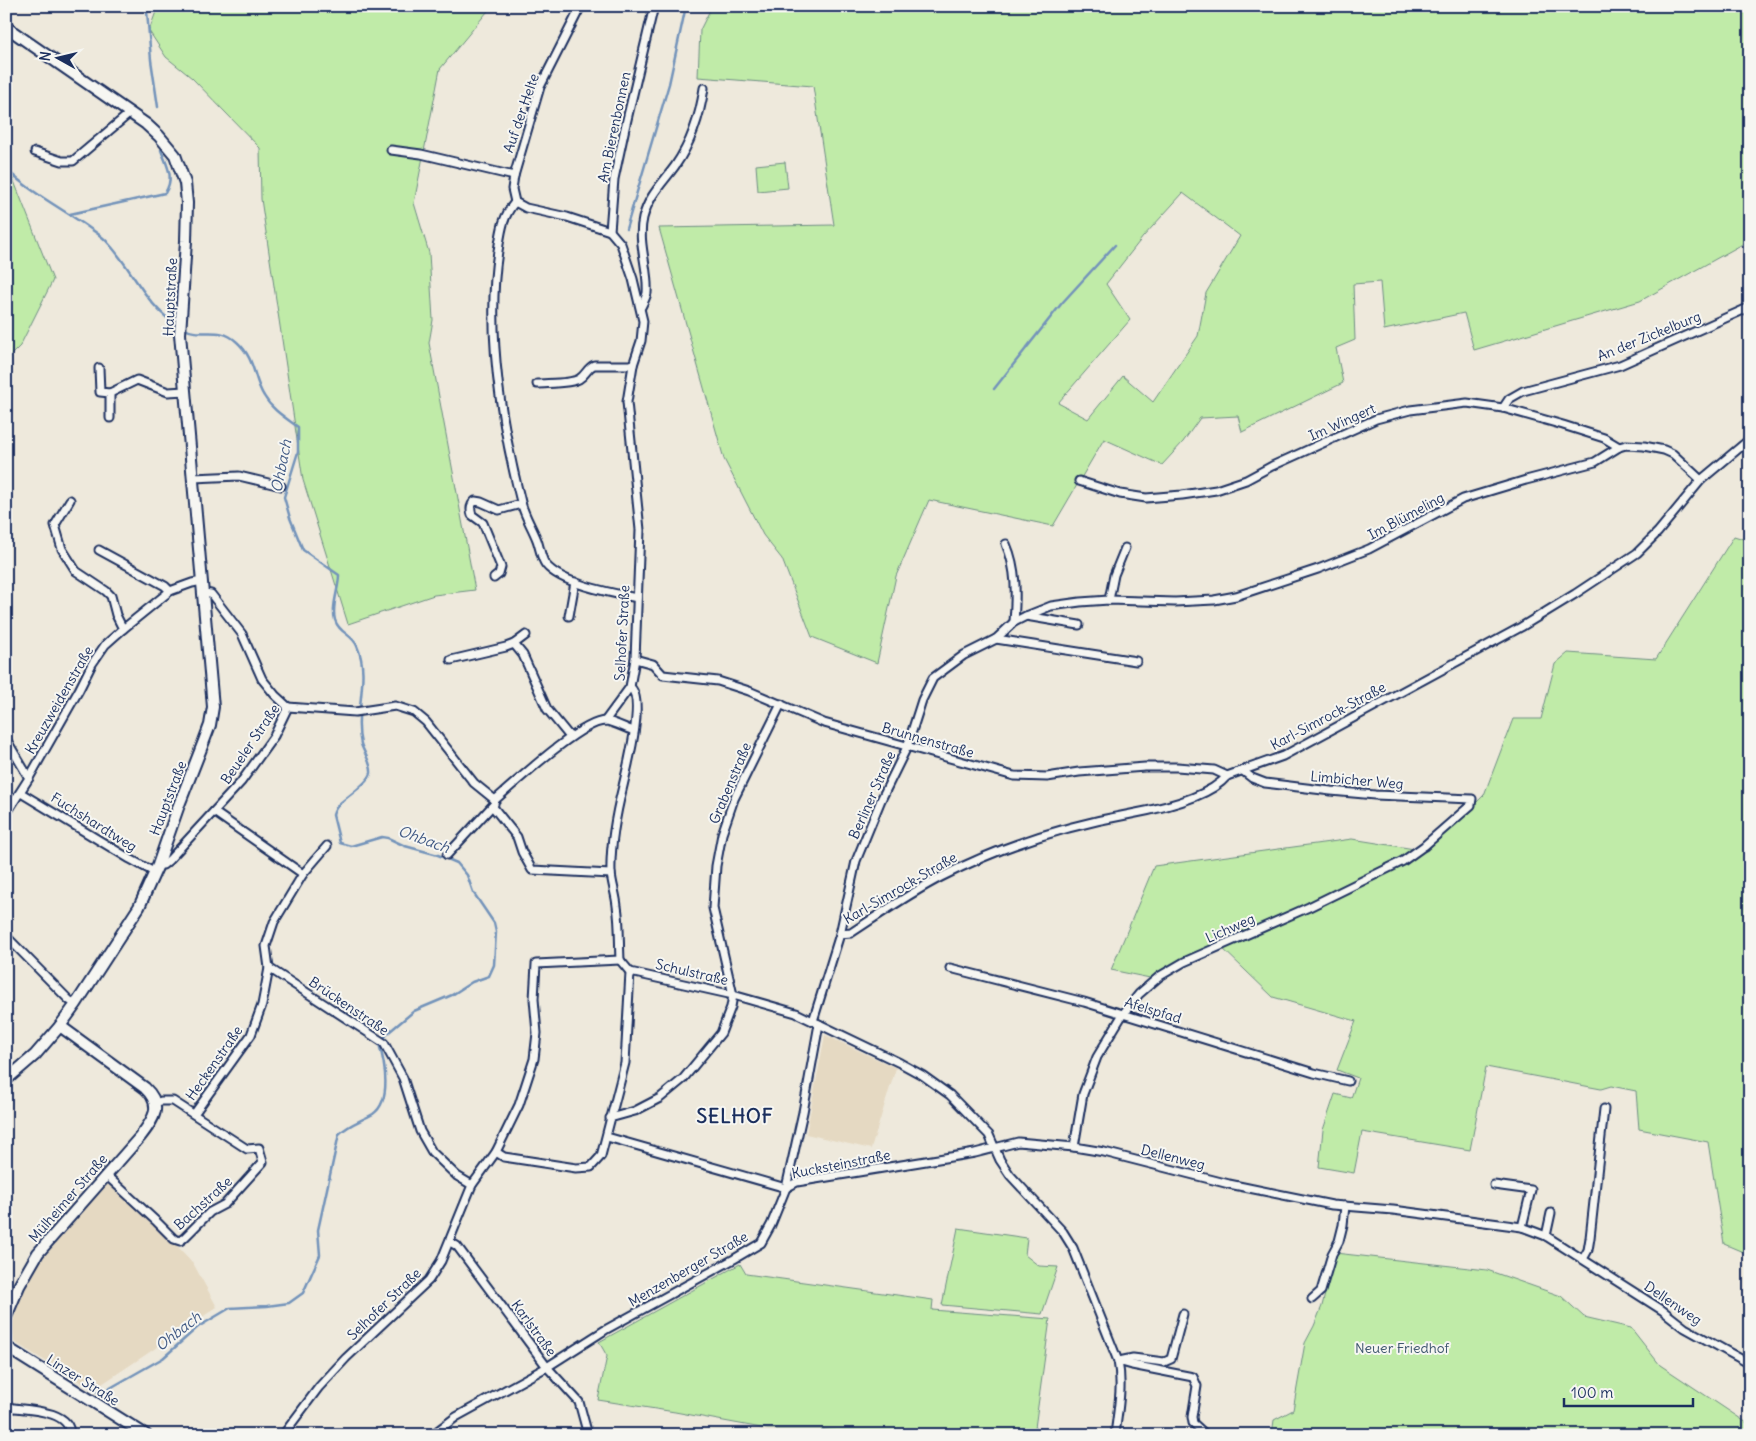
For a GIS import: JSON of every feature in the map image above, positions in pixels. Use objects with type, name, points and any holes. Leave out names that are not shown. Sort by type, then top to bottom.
[{"type":"main road","name":"Hauptstraße","points":[[6,27],[160,136],[175,155],[183,174],[187,203],[180,334],[212,684],[213,716],[156,868],[139,907],[60,1026],[35,1055],[6,1080]]},
{"type":"main road","points":[[60,1026],[145,1088],[155,1103]]},
{"type":"main road","name":"Mülheimer Straße","points":[[6,1317],[19,1286],[38,1253],[152,1121],[155,1103]]},
{"type":"main road","name":"Linzer Straße","points":[[6,1347],[146,1435]]},
{"type":"street","name":"Auf der Helte","points":[[516,202],[512,189],[514,176],[540,87],[581,6]]},
{"type":"street","name":"Am Bierenbonnen","points":[[610,231],[614,179],[654,6]]},
{"type":"street","name":"Selhofer Straße","points":[[620,960],[617,906],[611,874],[611,853],[616,815],[632,746],[636,703],[635,692],[630,686],[635,659],[640,530],[627,402],[633,365],[641,341],[643,321],[641,307],[647,294],[641,236],[648,202],[674,167],[691,137],[698,119],[704,88]]},
{"type":"street","points":[[35,152],[62,162],[74,161],[130,113]]},
{"type":"street","points":[[392,150],[421,154],[514,176]]},
{"type":"street","points":[[637,598],[575,582],[554,572],[544,563],[521,504],[504,424],[496,344],[495,280],[502,229],[507,211],[516,202],[526,208],[567,217],[610,231],[621,244],[641,307]]},
{"type":"street","name":"An der Zickelburg","points":[[1503,408],[1509,400],[1523,391],[1620,365],[1750,307]]},
{"type":"street","points":[[537,384],[577,380],[583,376],[588,368],[594,365],[633,365]]},
{"type":"street","points":[[99,368],[100,392],[110,393],[137,380],[168,392],[185,391]]},
{"type":"street","points":[[110,393],[110,418]]},
{"type":"street","name":"Im Wingert","points":[[1079,481],[1120,494],[1146,498],[1207,491],[1246,480],[1272,466],[1376,419],[1410,410],[1467,403],[1503,408],[1604,438],[1618,447]]},
{"type":"street","name":"Karl-Simrock-Straße","points":[[840,937],[851,933],[940,878],[983,857],[1064,828],[1175,804],[1209,791],[1222,783],[1227,776],[1283,756],[1521,627],[1637,553],[1658,532],[1701,480],[1750,439]]},
{"type":"street","points":[[1618,447],[1626,445],[1644,446],[1664,450],[1673,454],[1701,480]]},
{"type":"street","name":"Im Blümeling","points":[[1014,622],[1051,606],[1109,600],[1175,602],[1214,600],[1236,596],[1361,553],[1464,499],[1595,462],[1618,447]]},
{"type":"street","points":[[193,478],[240,476],[281,486]]},
{"type":"street","points":[[70,500],[55,525],[62,549],[76,570],[111,596],[116,615],[123,629]]},
{"type":"street","points":[[494,578],[499,574],[500,567],[483,523],[472,515],[470,509],[475,501],[499,510],[521,504]]},
{"type":"street","points":[[1006,544],[1012,558],[1015,577],[1014,622]]},
{"type":"street","points":[[1109,600],[1114,575],[1124,548]]},
{"type":"street","points":[[99,550],[165,586],[170,591]]},
{"type":"street","name":"Kreuzweidenstraße","points":[[6,814],[30,778],[92,664],[105,645],[170,591],[202,581]]},
{"type":"street","points":[[569,616],[575,582]]},
{"type":"street","points":[[204,593],[211,594],[242,634],[262,679],[275,696],[288,707]]},
{"type":"street","points":[[1026,616],[1079,625]]},
{"type":"street","name":"Berliner Straße","points":[[840,937],[856,861],[907,747],[922,700],[933,678],[964,655],[996,639],[1014,622]]},
{"type":"street","points":[[451,660],[514,644],[526,635]]},
{"type":"street","points":[[996,639],[1136,661]]},
{"type":"street","points":[[514,644],[523,655],[547,709],[570,737]]},
{"type":"street","name":"Brunnenstraße","points":[[635,659],[652,664],[663,675],[718,681],[749,691],[824,723],[1014,776],[1056,777],[1079,772],[1145,767],[1206,769],[1227,776]]},
{"type":"street","points":[[447,855],[494,804],[570,737],[605,721],[630,686]]},
{"type":"street","name":"Grabenstraße","points":[[733,995],[713,908],[716,866],[722,834],[734,799],[781,704]]},
{"type":"street","name":"Beueler Straße","points":[[156,868],[168,860],[241,782],[274,736],[288,707],[359,711],[396,706],[414,712],[426,722],[474,783],[494,804],[516,837],[532,870],[611,874]]},
{"type":"street","points":[[605,721],[634,731]]},
{"type":"street","points":[[6,739],[30,778]]},
{"type":"street","name":"Limbicher Weg","points":[[1243,771],[1252,778],[1265,783],[1312,789],[1375,795],[1472,799]]},
{"type":"street","name":"Fuchshardtweg","points":[[21,792],[130,859],[156,868]]},
{"type":"street","name":"Lichweg","points":[[1074,1147],[1083,1094],[1098,1057],[1123,1014],[1139,994],[1160,976],[1184,962],[1309,908],[1403,861],[1424,846],[1471,805],[1472,799]]},
{"type":"street","points":[[214,812],[303,874]]},
{"type":"street","points":[[269,968],[266,946],[274,922],[303,874],[327,846]]},
{"type":"street","points":[[6,936],[69,1000],[76,1004]]},
{"type":"street","name":"Menzenberger Straße","points":[[432,1435],[456,1417],[547,1367],[606,1330],[761,1242],[771,1225],[786,1188],[803,1112],[816,1022],[840,937]]},
{"type":"street","points":[[620,960],[630,972],[625,1063],[601,1156],[592,1167],[567,1167],[504,1157],[496,1152],[519,1105],[534,1059],[537,1032],[534,999],[536,964],[620,960]]},
{"type":"street","name":"Brückenstraße","points":[[269,968],[381,1042],[404,1078],[420,1131],[432,1152],[457,1176],[472,1185]]},
{"type":"street","name":"Heckenstraße","points":[[194,1114],[251,1035],[262,1006],[269,968]]},
{"type":"street","name":"Afelspfad","points":[[950,968],[1084,1002],[1314,1073],[1348,1081]]},
{"type":"street","name":"Schulstraße","points":[[630,972],[733,995],[796,1013],[900,1062],[950,1095],[989,1135],[1010,1175],[1063,1232],[1073,1248],[1118,1361],[1121,1387],[1115,1435]]},
{"type":"street","points":[[610,1118],[635,1111],[660,1098],[683,1079],[721,1033],[731,1007],[733,995]]},
{"type":"street","points":[[155,1103],[173,1101],[194,1114]]},
{"type":"street","points":[[1584,1259],[1590,1238],[1604,1109]]},
{"type":"street","name":"Bachstraße","points":[[106,1175],[174,1239],[180,1240],[184,1238],[210,1212],[225,1204],[263,1162],[259,1148],[248,1149],[194,1114]]},
{"type":"street","name":"Kucksteinstraße","points":[[607,1137],[786,1188],[797,1182],[995,1149]]},
{"type":"street","name":"Dellenweg","points":[[995,1149],[1018,1142],[1074,1147],[1104,1152],[1229,1184],[1332,1205],[1393,1210],[1522,1228],[1546,1236],[1662,1310],[1685,1328],[1750,1364]]},
{"type":"street","name":"Selhofer Straße","points":[[283,1435],[319,1387],[346,1358],[429,1280],[450,1242],[472,1185],[496,1152]]},
{"type":"street","points":[[1494,1185],[1531,1190],[1522,1228]]},
{"type":"street","points":[[1312,1299],[1321,1291],[1332,1254],[1339,1241],[1345,1206]]},
{"type":"street","points":[[1546,1236],[1551,1213]]},
{"type":"street","name":"Karlstraße","points":[[450,1242],[458,1246],[547,1367],[579,1402],[588,1435]]},
{"type":"street","points":[[1118,1361],[1133,1358],[1164,1362],[1171,1359],[1183,1314]]},
{"type":"street","points":[[1118,1361],[1132,1366],[1193,1378],[1197,1386],[1192,1417],[1193,1423],[1206,1435]]},
{"type":"street","points":[[6,1407],[59,1416],[67,1422],[70,1435]]},
{"type":"shaded area","points":[[825,1035],[896,1068],[871,1149],[806,1134]]},
{"type":"shaded area","points":[[108,1178],[155,1222],[193,1263],[217,1307],[93,1390],[14,1342],[12,1324],[26,1283],[36,1266]]},
{"type":"green space","points":[[158,6],[492,6],[440,69],[414,203],[429,253],[433,320],[429,343],[475,590],[434,595],[348,624],[303,480],[261,199],[260,148],[192,78],[166,57],[149,31]]},
{"type":"green space","points":[[712,6],[1750,6],[1750,240],[1640,301],[1474,350],[1464,313],[1384,330],[1380,282],[1353,284],[1355,340],[1336,348],[1343,383],[1242,432],[1238,416],[1200,418],[1183,442],[1162,465],[1104,439],[1053,526],[929,500],[896,576],[877,663],[812,637],[782,559],[763,535],[724,459],[659,228],[834,225],[813,86],[698,77],[700,30]],"holes":[[[1183,193],[1240,236],[1206,293],[1198,336],[1153,402],[1123,376],[1088,419],[1058,403],[1130,320],[1106,284],[1143,237]]]},
{"type":"green space","points":[[6,161],[53,280],[20,346],[6,360]]},
{"type":"green space","points":[[785,162],[788,188],[758,191],[756,165]]},
{"type":"green space","points":[[1734,536],[1750,541],[1750,1255],[1724,1244],[1708,1142],[1639,1129],[1636,1091],[1611,1086],[1601,1089],[1486,1067],[1470,1150],[1362,1132],[1354,1173],[1319,1167],[1323,1130],[1335,1094],[1351,1098],[1358,1078],[1337,1070],[1356,1021],[1273,997],[1218,944],[1181,959],[1150,978],[1111,970],[1154,866],[1352,839],[1427,851],[1484,795],[1513,719],[1541,719],[1555,664],[1568,653],[1656,659]]},
{"type":"green space","points":[[958,1228],[1027,1238],[1025,1255],[1039,1266],[1058,1267],[1042,1314],[942,1305]]},
{"type":"green space","name":"Neuer Friedhof","points":[[1335,1253],[1487,1270],[1561,1296],[1584,1317],[1631,1328],[1660,1365],[1750,1425],[1750,1435],[1272,1435],[1274,1420],[1293,1410],[1305,1343],[1322,1306]]},
{"type":"green space","points":[[740,1264],[746,1274],[933,1300],[932,1310],[1050,1319],[1034,1435],[859,1435],[820,1429],[767,1429],[598,1400],[607,1356],[599,1342]]},
{"type":"waterway","points":[[149,6],[147,11],[151,60],[158,107]]},
{"type":"waterway","points":[[626,229],[669,84],[686,6]]},
{"type":"waterway","points":[[70,214],[165,193],[170,177],[168,166],[161,150]]},
{"type":"waterway","name":"Ohbach","points":[[6,169],[35,192],[105,239],[118,254],[149,299],[179,326]]},
{"type":"waterway","points":[[994,389],[1062,303],[1115,245]]},
{"type":"waterway","name":"Ohbach","points":[[97,1392],[105,1391],[163,1358],[198,1327],[230,1308],[289,1303],[303,1293],[320,1255],[318,1230],[339,1134],[351,1125],[373,1114],[383,1100],[385,1071],[379,1044],[389,1032],[414,1011],[452,995],[472,982],[489,976],[494,965],[496,932],[494,923],[473,892],[467,875],[457,863],[438,855],[405,846],[388,838],[382,837],[351,846],[340,843],[333,815],[334,811],[338,805],[366,781],[371,773],[359,732],[362,682],[361,658],[355,642],[339,628],[335,620],[334,609],[339,575],[303,550],[284,497],[298,452],[298,427],[267,401],[260,389],[248,355],[237,342],[223,334],[196,332],[183,328]]},
{"type":"district","name":"SELHOF","points":[[735,1116]]}]
